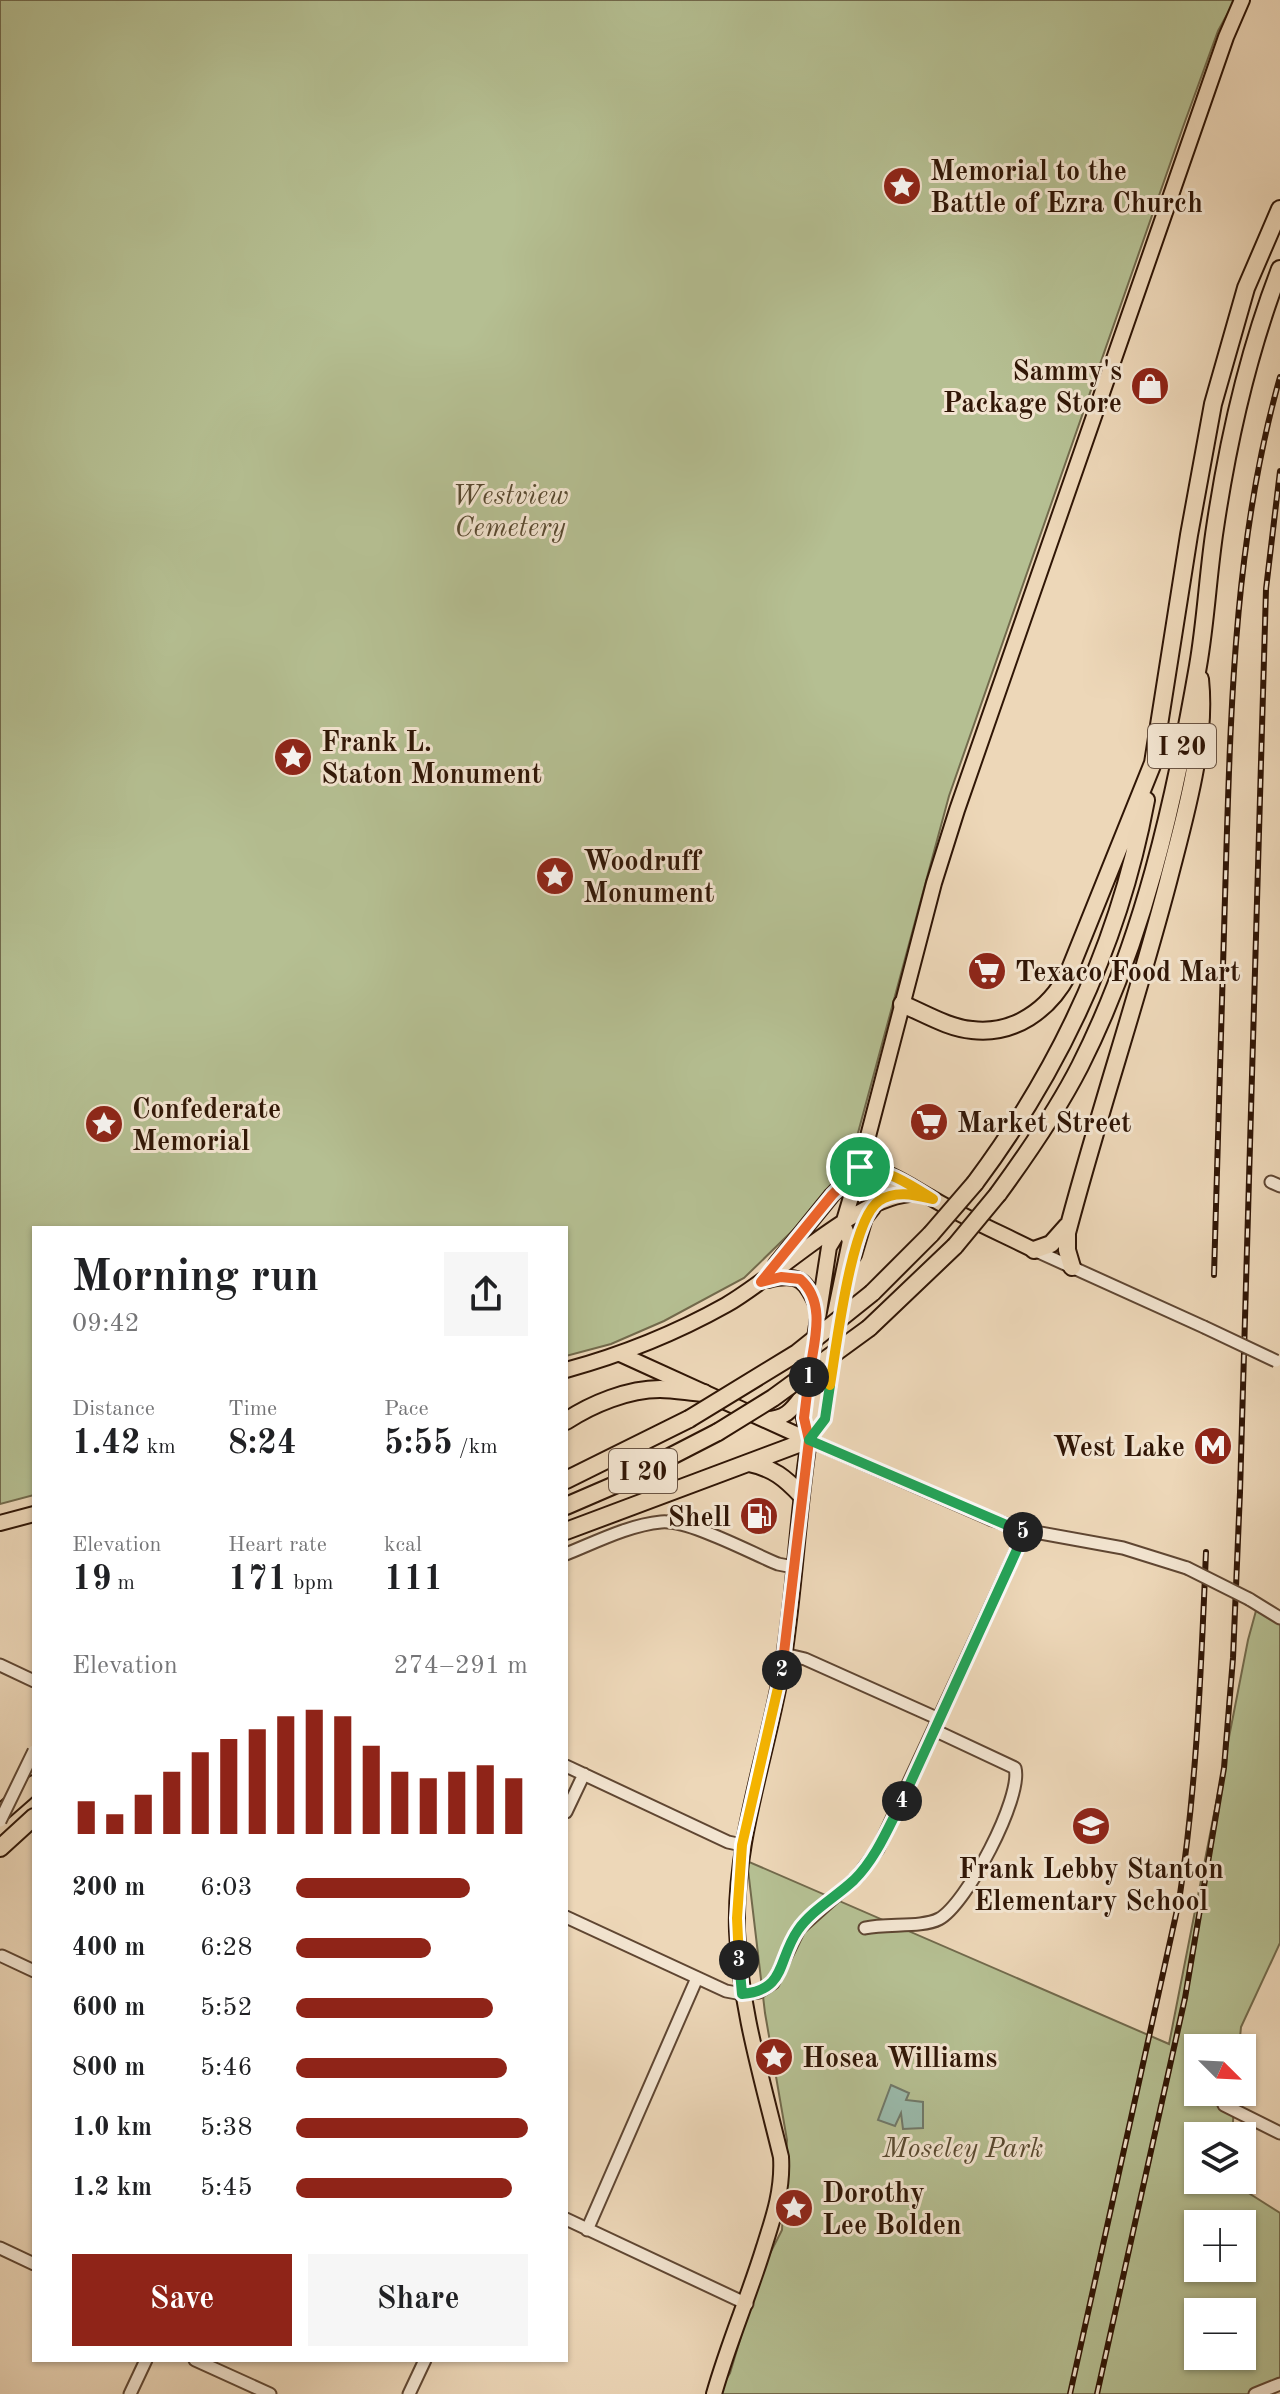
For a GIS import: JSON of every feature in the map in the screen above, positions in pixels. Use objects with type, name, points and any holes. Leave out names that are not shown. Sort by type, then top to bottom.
[{"type":"highway","name":"I 20","points":[[568,1479],[689,1419],[797,1353],[872,1293],[931,1234],[975,1183],[1034,1097],[1089,989],[1129,872],[1153,763],[1213,404],[1246,288],[1280,209]]},
{"type":"highway","name":"I 20","points":[[568,1505],[617,1484],[718,1432],[773,1398],[869,1328],[955,1246],[998,1194],[1079,1068],[1122,973],[1164,831],[1198,664],[1215,527],[1235,424],[1261,322],[1280,269]]},
{"type":"highway","points":[[1072,1267],[1066,1242],[1070,1223],[1178,844],[1189,795],[1203,707],[1198,664]]},
{"type":"highway","points":[[902,1004],[972,1030],[1015,1025],[1033,1016],[1049,1002],[1062,986],[1073,963],[1153,763]]},
{"type":"highway","points":[[1034,1250],[1051,1244],[1070,1223]]},
{"type":"highway","points":[[568,1420],[590,1408],[639,1391],[660,1388],[704,1393]]},
{"type":"highway","points":[[568,1530],[809,1440]]},
{"type":"highway","points":[[749,1463],[767,1466],[783,1475],[801,1495]]},
{"type":"highway","points":[[0,1814],[32,1786]]},
{"type":"highway","points":[[0,1848],[32,1819]]},
{"type":"main road","points":[[809,1440],[804,1418],[829,1247],[843,1224],[860,1167],[934,883],[1226,37],[1242,0]]},
{"type":"main road","points":[[860,1167],[883,1184],[933,1199]]},
{"type":"main road","points":[[860,1167],[879,1169],[911,1184],[933,1199],[1034,1250]]},
{"type":"main road","points":[[761,1282],[832,1195],[860,1167]]},
{"type":"main road","points":[[568,1369],[620,1354],[685,1326],[727,1304],[877,1202],[909,1194]]},
{"type":"main road","points":[[809,1440],[825,1419],[853,1257],[865,1218],[877,1202]]},
{"type":"main road","points":[[714,2394],[747,2304],[779,2199],[782,2179],[781,2157],[742,1994],[737,1928],[742,1845],[784,1654],[809,1440],[818,1417],[850,1241],[843,1224]]},
{"type":"main road","points":[[761,1282],[781,1277],[800,1279],[808,1286],[818,1309]]},
{"type":"main road","points":[[620,1354],[809,1440]]},
{"type":"main road","points":[[763,1419],[787,1415],[807,1390]]},
{"type":"main road","points":[[0,1523],[32,1515]]},
{"type":"street","points":[[1034,1250],[1278,1362]]},
{"type":"street","points":[[809,1440],[990,1519],[1024,1530],[1123,1548],[1187,1568],[1280,1618]]},
{"type":"street","points":[[568,1553],[637,1526],[672,1522],[778,1564],[793,1567]]},
{"type":"street","points":[[568,1918],[726,1991],[742,1994],[759,1992],[773,1983],[799,1929],[857,1877],[878,1849],[1024,1530]]},
{"type":"street","points":[[784,1654],[805,1659],[937,1724],[1015,1768],[1018,1777],[1013,1796],[986,1857],[960,1901],[949,1913],[923,1924],[887,1924],[865,1928]]},
{"type":"street","points":[[0,1665],[32,1680]]},
{"type":"street","points":[[0,1821],[32,1755]]},
{"type":"street","points":[[568,1767],[728,1842],[742,1845]]},
{"type":"street","points":[[568,1808],[584,1774]]},
{"type":"street","points":[[2,1956],[32,1970]]},
{"type":"street","points":[[587,2230],[697,1978]]},
{"type":"street","points":[[1226,2106],[1280,2133]]},
{"type":"street","points":[[568,2220],[747,2304]]},
{"type":"street","points":[[0,2248],[32,2263]]},
{"type":"street","points":[[130,2394],[145,2362]]},
{"type":"street","points":[[199,2362],[270,2394]]},
{"type":"street","points":[[409,2394],[424,2362]]},
{"type":"street","points":[[1255,2394],[1280,2384]]},
{"type":"green space","name":"Westview Cemetery","points":[[0,0],[1235,0],[1218,31],[1183,127],[949,796],[855,1144],[819,1205],[744,1278],[664,1321],[611,1344],[568,1355],[568,1226],[32,1226],[32,1496],[0,1504]]},
{"type":"green space","name":"Moseley Park","points":[[1257,1607],[1280,1621],[1280,1943],[1240,2034],[1184,2034],[1184,2106],[1234,2106],[1233,2122],[1184,2122],[1184,2194],[1250,2194],[1280,2213],[1280,2387],[1264,2394],[717,2394],[730,2373],[760,2273],[782,2230],[787,2140],[765,2013],[747,1861],[1169,2044]]},
{"type":"shaded area","points":[[891,2085],[909,2093],[906,2100],[923,2102],[923,2128],[903,2129],[901,2113],[895,2126],[878,2120]]},
{"type":"railway","points":[[1214,1275],[1233,680],[1253,497],[1280,377]]},
{"type":"railway","points":[[1097,2394],[1185,1998],[1224,1768],[1233,1658],[1240,1492],[1266,589],[1280,471]]},
{"type":"railway","points":[[1070,2394],[1179,1901],[1194,1770],[1206,1552]]},
{"type":"place","name":"Memorial to the Battle of Ezra Church","points":[[902,186]]},
{"type":"place","name":"Sammy's Package Store","points":[[1150,386]]},
{"type":"place","name":"Frank L. Staton Monument","points":[[293,757]]},
{"type":"place","name":"Woodruff Monument","points":[[555,876]]},
{"type":"place","name":"Texaco Food Mart","points":[[987,971]]},
{"type":"place","name":"Market Street","points":[[929,1122]]},
{"type":"place","name":"Confederate Memorial","points":[[104,1124]]},
{"type":"place","name":"West Lake","points":[[1213,1446]]},
{"type":"place","name":"Shell","points":[[759,1516]]},
{"type":"place","name":"Frank Lebby Stanton Elementary School","points":[[1091,1826]]},
{"type":"place","name":"Hosea Williams","points":[[774,2057]]},
{"type":"place","name":"Dorothy Lee Bolden","points":[[794,2208]]},
{"type":"route","points":[[860,1167],[832,1195],[761,1282],[781,1277],[800,1279],[808,1286],[818,1309],[804,1418],[809,1440],[784,1654],[742,1845],[738,1877],[737,1928],[742,1994],[759,1992],[773,1983],[799,1929],[857,1877],[878,1849],[1024,1530],[990,1519],[809,1440],[825,1419],[853,1257],[865,1218],[877,1202],[896,1195],[933,1199],[911,1184],[879,1169],[860,1167]]}]
